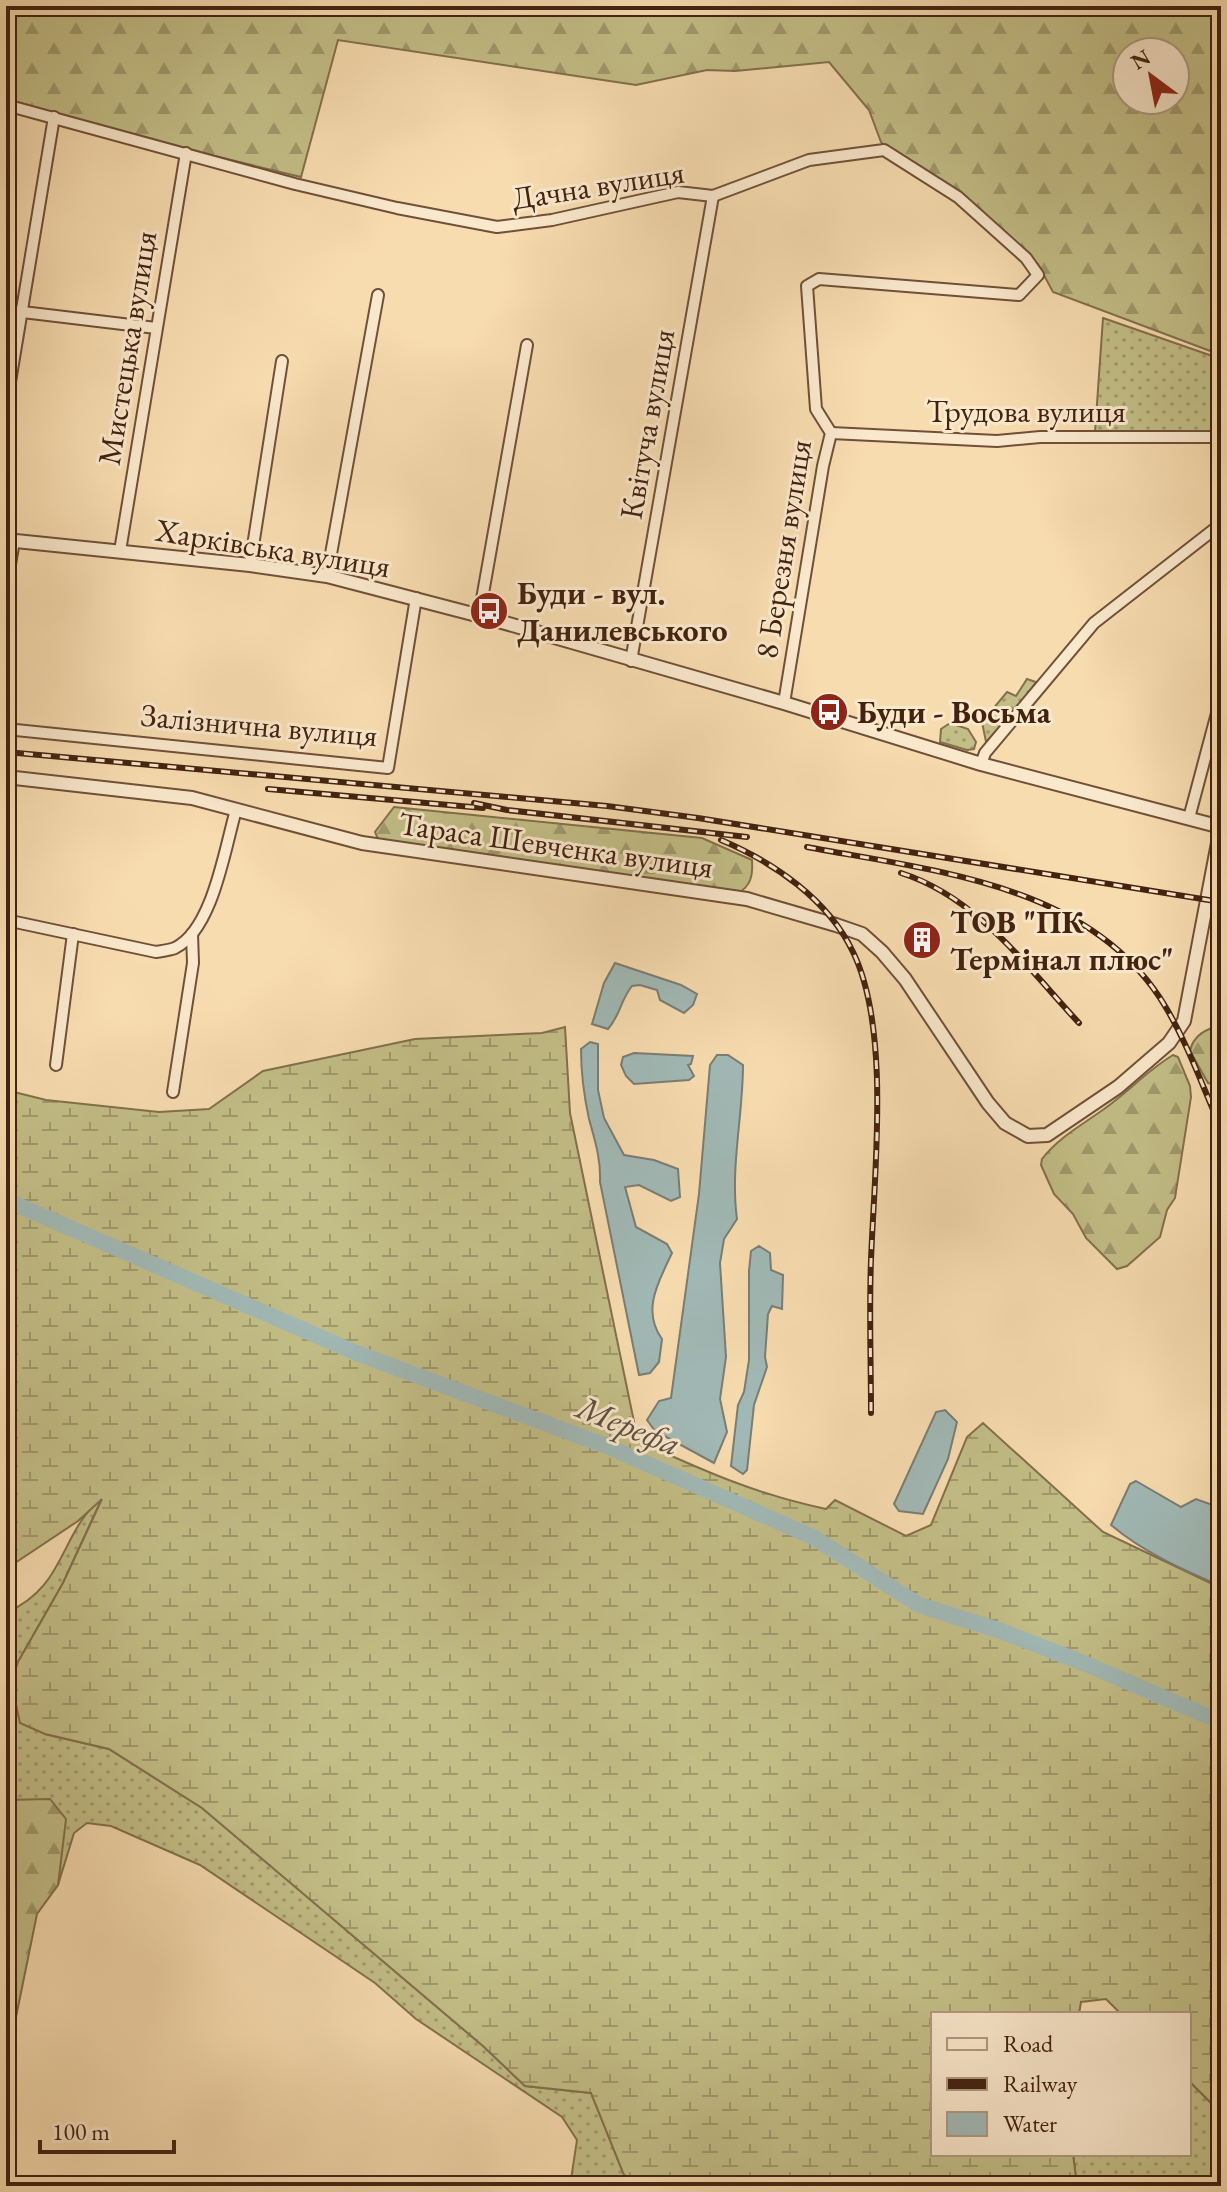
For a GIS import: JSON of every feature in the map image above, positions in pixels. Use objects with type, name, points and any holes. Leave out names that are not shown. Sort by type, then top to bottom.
[{"type":"street","name":"Дачна вулиця","points":[[6,105],[295,184],[497,227],[552,220],[678,192],[713,196],[809,160],[884,150],[958,197],[1026,258],[1038,275],[1019,295]]},
{"type":"street","points":[[6,406],[54,117]]},
{"type":"street","name":"Мистецька вулиця","points":[[120,551],[186,153]]},
{"type":"street","name":"Квітуча вулиця","points":[[631,661],[713,196]]},
{"type":"street","name":"8 Березня вулиця","points":[[784,703],[831,433],[816,409],[807,286],[819,279],[1019,295]]},
{"type":"street","points":[[327,576],[378,295]]},
{"type":"street","points":[[6,310],[156,328]]},
{"type":"street","points":[[479,616],[527,345]]},
{"type":"street","points":[[250,565],[282,361]]},
{"type":"street","name":"Трудова вулиця","points":[[831,433],[997,441],[1040,437],[1221,437]]},
{"type":"street","points":[[981,764],[985,753],[1094,623],[1221,524]]},
{"type":"street","points":[[6,588],[10,540]]},
{"type":"street","name":"Харківська вулиця","points":[[10,540],[327,576],[416,598],[784,703],[981,764],[1221,827]]},
{"type":"street","name":"Залізнична вулиця","points":[[6,729],[388,768],[416,598]]},
{"type":"street","points":[[1189,818],[1221,698]]},
{"type":"street","name":"Тараса Шевченка вулиця","points":[[6,777],[192,798],[362,843],[747,899],[862,934],[905,979],[988,1103],[1005,1123],[1028,1136],[1047,1135],[1118,1087],[1169,1043],[1184,1021],[1221,827]]},
{"type":"street","points":[[6,920],[156,952],[176,948],[192,934],[209,906],[236,810]]},
{"type":"street","points":[[56,1065],[73,934]]},
{"type":"street","points":[[173,1092],[193,963],[192,934]]},
{"type":"green space","points":[[6,6],[1221,6],[1221,355],[1053,292],[1038,264],[958,191],[881,142],[869,110],[829,62],[735,71],[707,70],[636,85],[338,40],[301,177],[98,128],[6,101]]},
{"type":"green space","points":[[1103,318],[1221,359],[1221,432],[1095,432]]},
{"type":"green space","points":[[1027,679],[1036,682],[1016,710],[986,742],[982,722],[1007,692],[1016,696]]},
{"type":"green space","points":[[950,723],[968,729],[976,742],[974,749],[940,742],[941,729]]},
{"type":"green space","points":[[394,807],[702,838],[752,860],[751,876],[745,888],[737,894],[380,844],[375,832]]},
{"type":"green space","points":[[1221,1026],[1221,1086],[1208,1083],[1190,1051],[1201,1034]]},
{"type":"green space","points":[[565,1027],[570,1113],[638,1441],[752,1489],[826,1509],[835,1500],[906,1536],[931,1525],[967,1437],[983,1423],[1103,1532],[1221,1588],[1221,2113],[1191,2083],[1191,2012],[1119,2012],[1106,1999],[1081,2002],[1079,2012],[931,2012],[931,2156],[1073,2156],[1077,2186],[649,2186],[624,2175],[591,2093],[525,2086],[483,2046],[202,1808],[109,1749],[45,1734],[20,1723],[11,1682],[18,1662],[63,1583],[102,1499],[78,1521],[6,1569],[6,1090],[46,1100],[159,1112],[209,1109],[263,1071],[415,1039],[542,1033]]},
{"type":"green space","points":[[1173,1055],[1178,1057],[1190,1086],[1191,1097],[1175,1198],[1167,1210],[1160,1237],[1127,1266],[1117,1269],[1086,1238],[1073,1214],[1054,1194],[1041,1165],[1042,1159],[1063,1138]]},
{"type":"green space","points":[[103,1496],[63,1583],[18,1662],[11,1682],[45,1734],[109,1749],[202,1808],[483,2046],[525,2086],[591,2093],[624,2175],[649,2186],[570,2186],[577,2140],[562,2117],[416,2019],[375,1983],[200,1865],[111,1826],[87,1823],[74,1833],[58,1885],[65,1819],[6,1800],[6,1613],[41,1589],[77,1527]]},
{"type":"green space","points":[[50,1799],[66,1819],[58,1885],[37,1914],[15,2022],[6,2033],[6,1800]]},
{"type":"green space","points":[[1191,2083],[1221,2113],[1221,2186],[1077,2186],[1073,2156],[1191,2156]]},
{"type":"water","points":[[615,963],[681,985],[697,994],[693,1005],[684,1013],[660,1000],[657,990],[632,986],[608,1029],[592,1024],[604,983]]},
{"type":"water","points":[[590,1042],[598,1044],[598,1090],[604,1118],[624,1155],[654,1160],[678,1169],[680,1197],[671,1201],[639,1185],[625,1187],[636,1227],[667,1244],[672,1253],[654,1296],[653,1317],[662,1339],[659,1362],[650,1373],[639,1375],[584,1093],[581,1049]]},
{"type":"water","points":[[634,1053],[693,1056],[688,1065],[694,1076],[689,1080],[634,1084],[621,1065],[623,1057]]},
{"type":"water","points":[[717,1055],[728,1055],[743,1065],[735,1181],[737,1219],[724,1239],[720,1263],[726,1357],[720,1399],[727,1432],[714,1463],[655,1431],[647,1420],[659,1401],[671,1398],[699,1194],[710,1065]]},
{"type":"water","points":[[759,1246],[770,1253],[771,1270],[783,1275],[782,1309],[772,1306],[768,1314],[767,1367],[754,1405],[747,1470],[743,1474],[731,1466],[738,1405],[744,1392],[749,1360],[751,1251]]},
{"type":"water","points":[[945,1410],[957,1422],[948,1459],[923,1514],[899,1511],[894,1504],[936,1412]]},
{"type":"water","points":[[1136,1481],[1181,1507],[1196,1499],[1221,1508],[1221,1586],[1150,1552],[1111,1525],[1130,1484]]},
{"type":"waterway","name":"Мерефа","points":[[6,1200],[354,1352],[609,1447],[813,1537],[919,1605],[1001,1631],[1221,1722]]},
{"type":"railway","points":[[6,752],[607,806],[1221,902]]},
{"type":"railway","points":[[268,789],[483,808]]},
{"type":"railway","points":[[474,803],[507,810],[747,837]]},
{"type":"railway","points":[[721,840],[779,871],[814,899],[842,933],[865,984],[872,1021],[877,1103],[870,1279],[871,1413]]},
{"type":"railway","points":[[807,847],[957,876],[1006,890],[1053,908],[1096,933],[1134,965],[1165,1006],[1221,1128]]},
{"type":"railway","points":[[901,873],[928,884],[977,916],[1079,1023]]},
{"type":"place","name":"Буди - вул. Данилевського","points":[[489,611]]},
{"type":"place","name":"Буди - Восьма","points":[[829,712]]},
{"type":"place","name":"ТОВ \"ПК Термінал плюс\"","points":[[922,940]]}]
